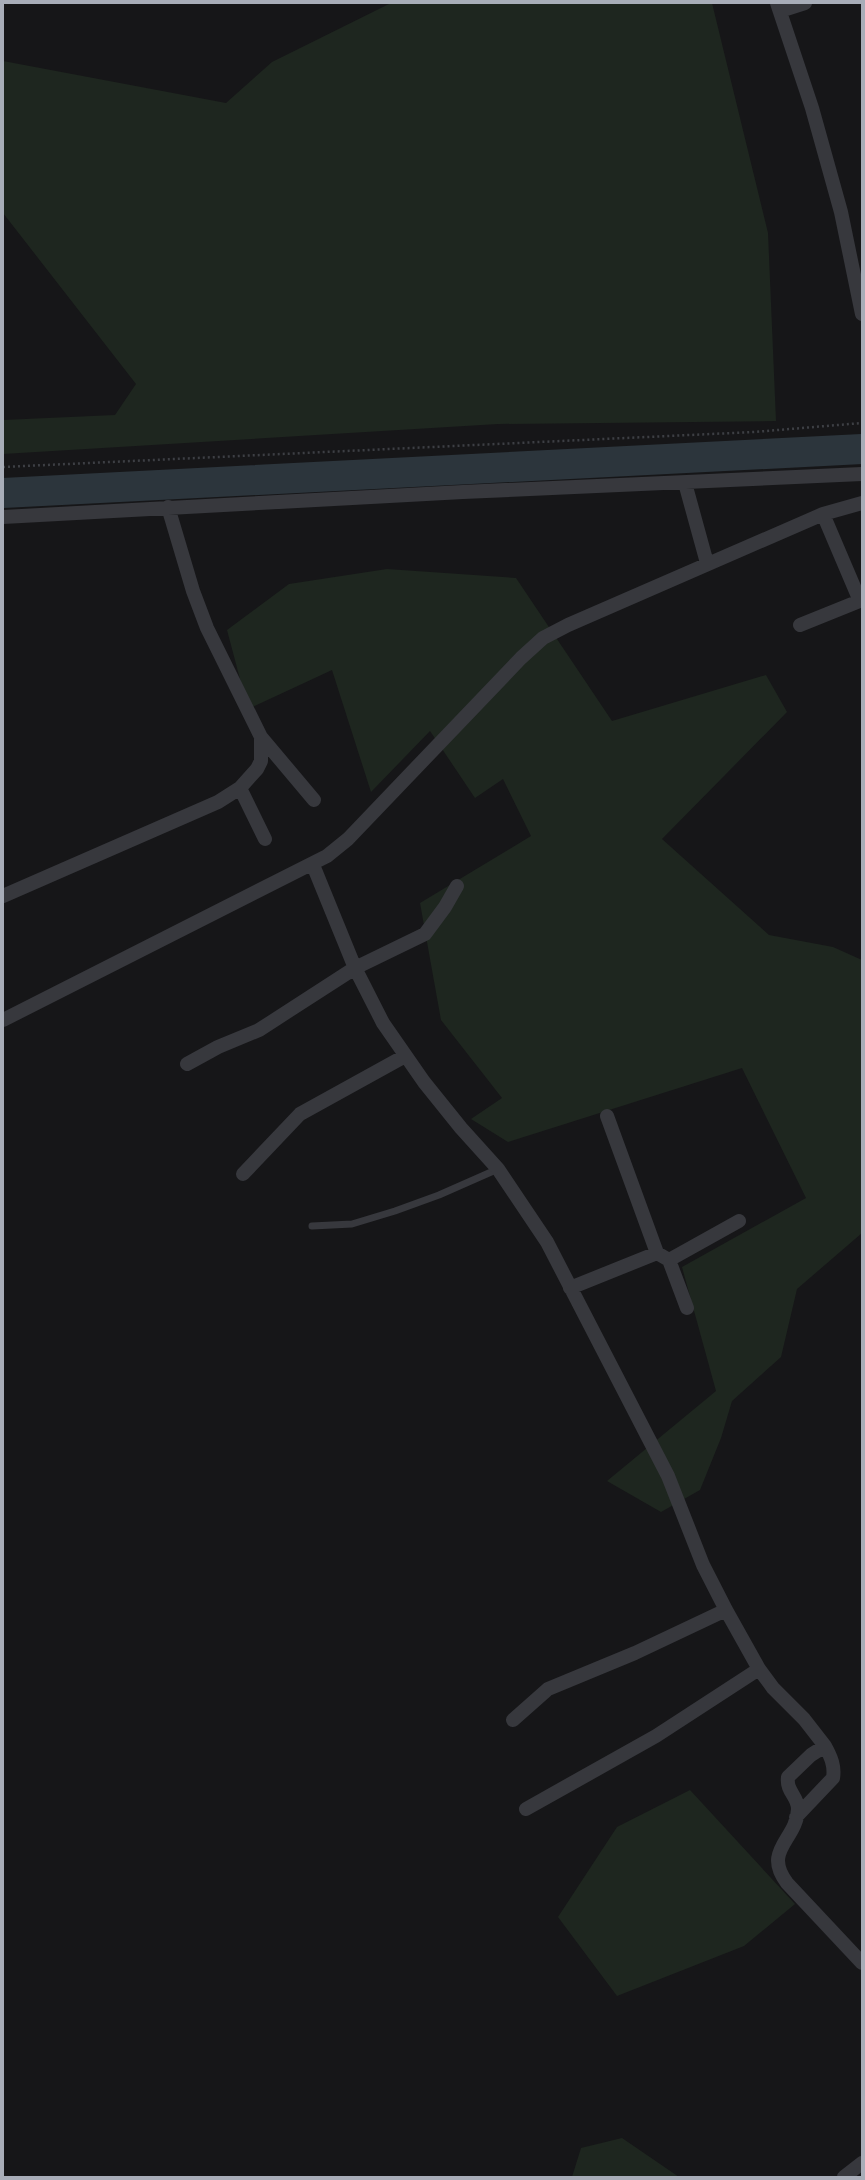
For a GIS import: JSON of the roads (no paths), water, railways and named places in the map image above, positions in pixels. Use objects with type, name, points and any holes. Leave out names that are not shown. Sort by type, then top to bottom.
[{"type":"street","points":[[805,3],[778,7],[812,108],[841,212],[862,314]]},
{"type":"street","points":[[3,517],[862,474]]},
{"type":"street","points":[[685,483],[707,563]]},
{"type":"street","points":[[3,1020],[313,865],[327,856],[348,839],[521,658],[543,638],[568,625],[707,563],[823,514],[862,503]]},
{"type":"street","points":[[168,508],[193,591],[207,628],[261,737],[314,800]]},
{"type":"street","points":[[800,625],[861,600],[823,514]]},
{"type":"street","points":[[3,896],[218,802],[240,788],[257,769],[261,761],[261,737]]},
{"type":"street","points":[[240,788],[265,839]]},
{"type":"street","points":[[313,865],[355,968],[383,1023],[405,1056],[461,1128],[498,1169],[547,1242],[668,1476],[703,1565],[726,1610],[759,1669],[773,1688],[804,1718],[825,1746],[831,1758],[834,1778],[796,1817],[779,1852],[778,1868],[781,1875],[862,1963]]},
{"type":"street","points":[[187,1064],[259,1030],[355,968],[425,934],[445,907],[457,886]]},
{"type":"street","points":[[243,1174],[300,1114],[405,1056]]},
{"type":"street","points":[[607,1116],[657,1252],[669,1260],[687,1308]]},
{"type":"street","points":[[669,1260],[739,1221]]},
{"type":"street","points":[[570,1288],[657,1252]]},
{"type":"street","points":[[513,1720],[548,1689],[635,1653],[726,1610]]},
{"type":"street","points":[[526,1809],[656,1736],[759,1669]]},
{"type":"street","points":[[796,1817],[797,1802],[787,1786],[788,1778],[795,1768],[825,1746]]},
{"type":"street","points":[[844,2177],[862,2163]]},
{"type":"lane","points":[[312,1226],[352,1224],[395,1211],[439,1195],[498,1169]]},
{"type":"waterway","points":[[3,493],[862,449]]}]
